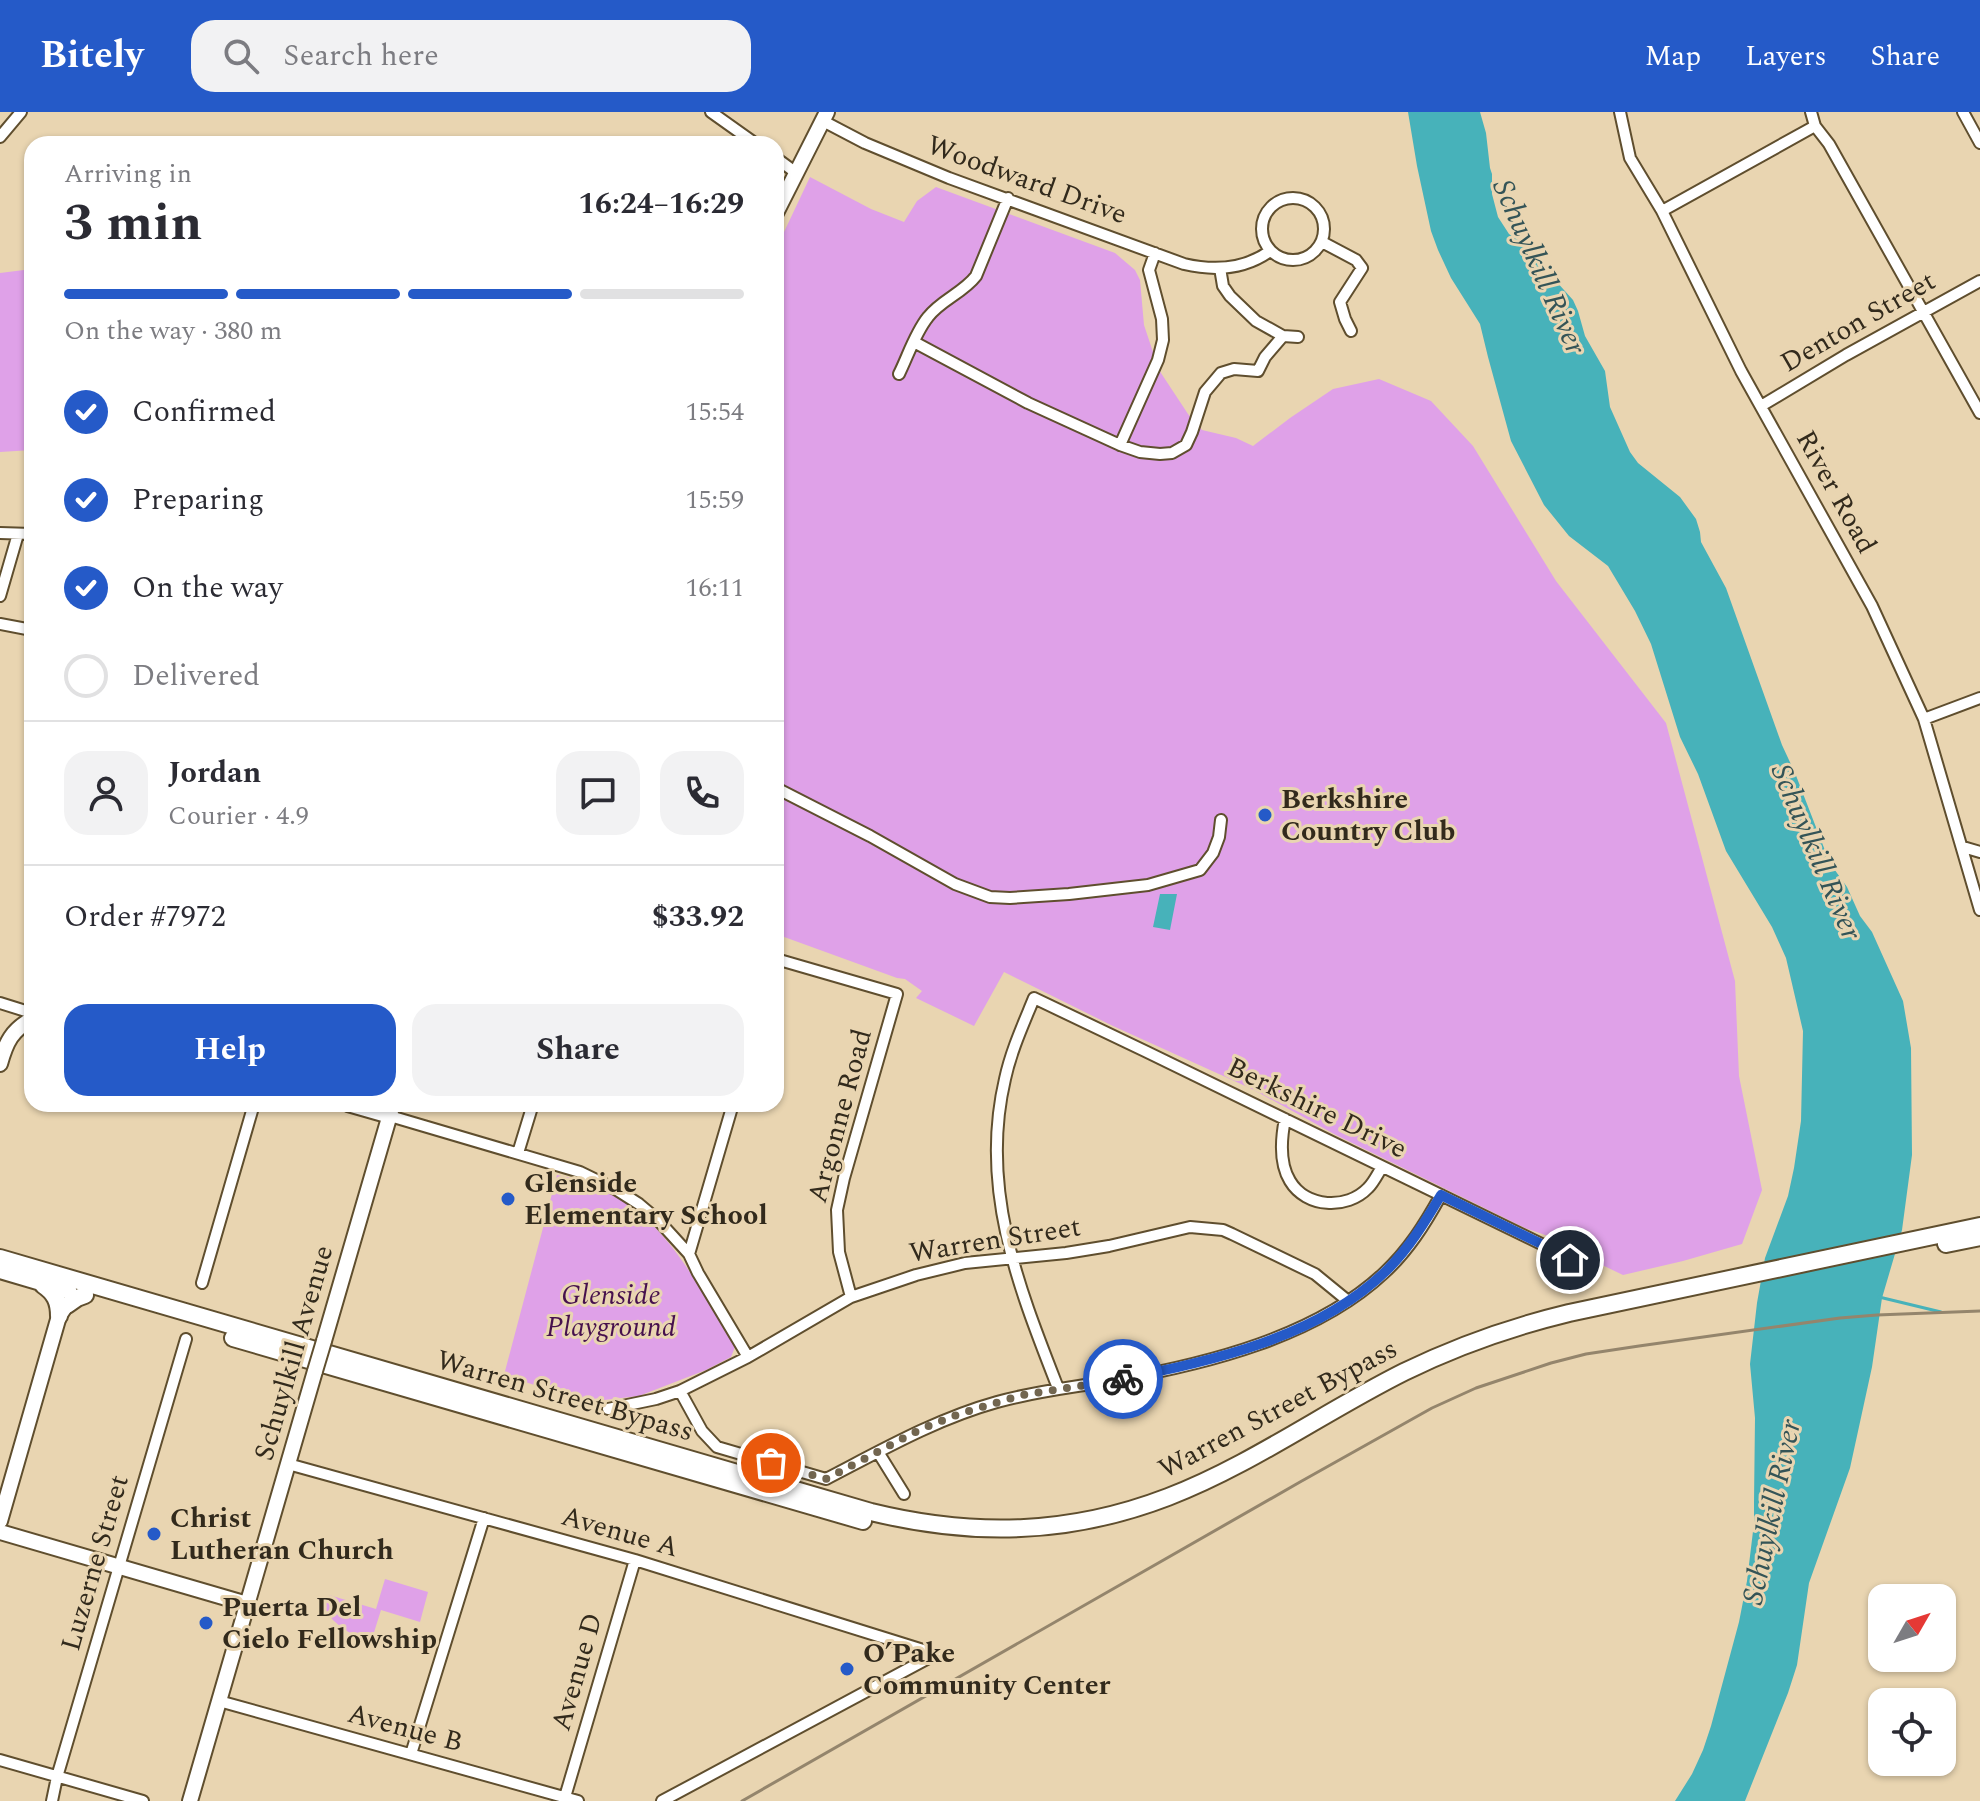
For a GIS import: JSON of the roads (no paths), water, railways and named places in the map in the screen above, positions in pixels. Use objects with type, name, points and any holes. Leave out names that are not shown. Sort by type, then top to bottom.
[{"type":"highway","name":"Warren Street Bypass","points":[[1713,1288],[1980,1226]]},
{"type":"highway","name":"Warren Street Bypass","points":[[0,1258],[87,1290],[871,1512],[942,1526],[1008,1530],[1097,1519],[1184,1491],[1257,1455],[1390,1379],[1470,1342],[1544,1319],[1980,1237]]},
{"type":"highway","name":"Warren Street Bypass","points":[[0,1270],[87,1290]]},
{"type":"highway","points":[[39,1281],[56,1297],[63,1311],[87,1290]]},
{"type":"main road","points":[[784,196],[825,117]]},
{"type":"main road","points":[[0,1064],[8,1040],[24,1023]]},
{"type":"main road","name":"Schuylkill Avenue","points":[[190,1801],[390,1112]]},
{"type":"main road","points":[[0,1521],[63,1311]]},
{"type":"main road","points":[[0,1532],[247,1604]]},
{"type":"street","points":[[0,137],[21,112]]},
{"type":"street","points":[[711,112],[745,136]]},
{"type":"street","name":"River Road","points":[[1620,112],[1630,158],[1662,211],[1741,371],[1872,606],[1924,719],[1978,890],[1980,910]]},
{"type":"street","points":[[1811,112],[1815,126],[1829,144],[1980,413]]},
{"type":"street","points":[[1963,112],[1980,143]]},
{"type":"street","name":"Woodward Drive","points":[[825,117],[865,143],[921,166],[1203,268],[1220,268],[1257,260],[1270,251],[1280,258],[1304,258],[1315,252],[1322,242]]},
{"type":"street","points":[[1662,211],[1815,126]]},
{"type":"street","points":[[784,164],[795,172]]},
{"type":"street","points":[[899,374],[927,317],[976,276],[1008,198]]},
{"type":"street","points":[[1270,251],[1261,228],[1271,206],[1293,198],[1305,200],[1315,207],[1322,217],[1322,242],[1356,260],[1362,268],[1340,302],[1351,331]]},
{"type":"street","points":[[1120,445],[1158,360],[1163,340],[1162,319],[1149,270],[1155,253]]},
{"type":"street","points":[[1220,268],[1223,286],[1256,321],[1283,336],[1298,337]]},
{"type":"street","name":"Denton Street","points":[[1761,406],[1980,281]]},
{"type":"street","points":[[914,342],[1028,403],[1120,445],[1140,452],[1160,454],[1172,453],[1186,445],[1205,392],[1221,373],[1234,369],[1258,371],[1265,357],[1283,336]]},
{"type":"street","points":[[0,533],[24,534]]},
{"type":"street","points":[[0,596],[18,534]]},
{"type":"street","points":[[0,624],[24,628]]},
{"type":"street","points":[[1924,719],[1980,698]]},
{"type":"street","points":[[784,792],[955,884],[972,892],[1000,898],[1043,897],[1148,885],[1200,870],[1213,853],[1221,820]]},
{"type":"street","points":[[1963,847],[1980,852]]},
{"type":"street","name":"Argonne Road","points":[[784,961],[897,994],[837,1210],[839,1252],[851,1297]]},
{"type":"street","name":"Berkshire Drive","points":[[1011,1258],[998,1187],[999,1108],[1010,1059],[1034,998],[1562,1254],[1575,1266]]},
{"type":"street","points":[[0,1003],[24,1013]]},
{"type":"street","points":[[202,1283],[252,1112]]},
{"type":"street","points":[[397,1112],[580,1172],[639,1204],[689,1254],[748,1357]]},
{"type":"street","points":[[518,1153],[531,1112]]},
{"type":"street","points":[[689,1254],[731,1112]]},
{"type":"street","points":[[1285,1119],[1281,1136],[1285,1170],[1292,1184],[1315,1202],[1335,1204],[1353,1198],[1368,1188],[1382,1167]]},
{"type":"street","points":[[680,1391],[712,1444],[826,1479],[921,1429],[959,1414],[1011,1398],[1156,1372],[1224,1355],[1302,1328],[1371,1284],[1417,1236],[1441,1195]]},
{"type":"street","name":"Warren Street","points":[[608,1409],[680,1391],[748,1357],[851,1297],[901,1279],[965,1263],[1066,1253],[1190,1227],[1223,1230],[1315,1274],[1348,1301]]},
{"type":"street","points":[[1011,1258],[1058,1388]]},
{"type":"street","name":"Luzerne Street","points":[[52,1801],[186,1339]]},
{"type":"street","points":[[878,1452],[904,1494]]},
{"type":"street","name":"Avenue A","points":[[288,1464],[635,1560],[936,1654],[662,1801]]},
{"type":"street","points":[[411,1754],[484,1518]]},
{"type":"street","name":"Avenue D","points":[[565,1797],[635,1560]]},
{"type":"street","name":"Avenue B","points":[[219,1701],[578,1801]]},
{"type":"street","points":[[0,1760],[143,1801]]},
{"type":"water","name":"Schuylkill River","points":[[1408,112],[1480,112],[1498,217],[1509,234],[1573,300],[1585,336],[1605,371],[1610,407],[1630,452],[1638,463],[1680,497],[1696,519],[1701,542],[1726,588],[1782,745],[1826,853],[1872,932],[1903,1001],[1911,1048],[1912,1155],[1902,1230],[1882,1298],[1872,1367],[1850,1468],[1809,1583],[1797,1665],[1745,1801],[1675,1801],[1692,1774],[1711,1726],[1747,1581],[1754,1523],[1755,1418],[1750,1364],[1765,1258],[1788,1196],[1794,1168],[1801,1121],[1803,1031],[1786,958],[1772,927],[1726,851],[1698,774],[1680,737],[1651,644],[1635,611],[1608,566],[1569,536],[1544,505],[1511,441],[1480,324],[1451,278],[1431,231]]},
{"type":"water","points":[[1160,894],[1177,894],[1170,930],[1153,927]]},
{"type":"waterway","points":[[1879,1297],[1941,1312]]},
{"type":"railway","points":[[742,1801],[1300,1482],[1432,1408],[1476,1388],[1586,1354],[1840,1318],[1980,1311]]},
{"type":"place","name":"Berkshire Country Club","points":[[1265,815]]},
{"type":"place","name":"Glenside Elementary School","points":[[508,1199]]},
{"type":"place","name":"Christ Lutheran Church","points":[[154,1534]]},
{"type":"place","name":"Puerta Del Cielo Fellowship","points":[[206,1623]]},
{"type":"place","name":"O’Pake Community Center","points":[[847,1669]]},
{"type":"park label","name":"Glenside Playground","points":[[611,1311]]}]
